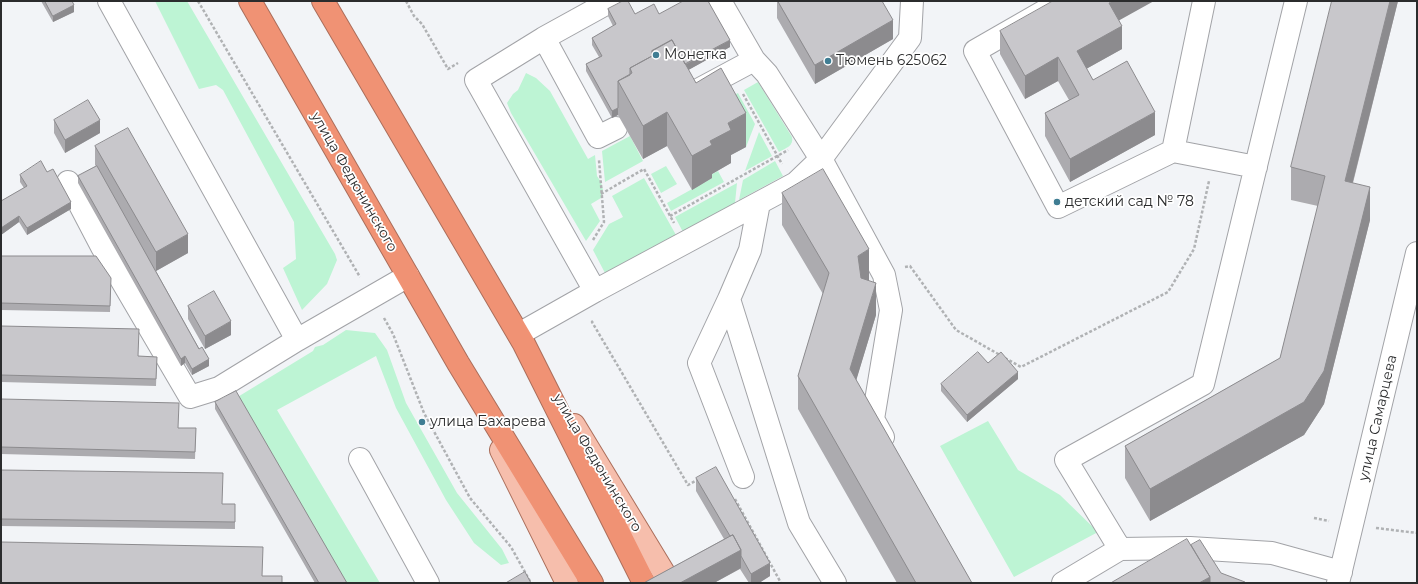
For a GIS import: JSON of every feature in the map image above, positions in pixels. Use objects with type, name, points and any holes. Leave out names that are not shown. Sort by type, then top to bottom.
[{"type":"highway","name":"улица Федюнинского","points":[[250,1],[458,363],[592,583]]},
{"type":"highway","name":"улица Федюнинского","points":[[323,1],[522,339],[644,583]]},
{"type":"main road","name":"улица Федюнинского","points":[[522,339],[670,583]]},
{"type":"main road","name":"улица Федюнинского","points":[[458,363],[567,583]]},
{"type":"street","points":[[110,1],[297,340]]},
{"type":"street","points":[[595,291],[476,80],[544,38],[611,1]]},
{"type":"street","points":[[720,1],[754,60],[768,74],[820,159],[884,275],[891,310],[872,419],[893,453]]},
{"type":"street","points":[[522,339],[595,291],[796,183],[820,159],[910,38],[912,1]]},
{"type":"street","points":[[1062,1],[975,51],[1058,207],[1173,151],[1256,167]]},
{"type":"street","points":[[1173,151],[1204,1]]},
{"type":"street","points":[[1120,549],[1066,460],[1203,384],[1296,1]]},
{"type":"street","points":[[544,38],[607,133]]},
{"type":"street","points":[[693,92],[754,60]]},
{"type":"street","points":[[68,182],[102,248],[190,397],[219,388],[297,340],[408,276]]},
{"type":"street","points":[[742,477],[699,363],[750,250],[759,203]]},
{"type":"street","name":"улица Самарцева","points":[[1339,577],[1417,253]]},
{"type":"street","points":[[729,298],[800,523],[834,583]]},
{"type":"street","points":[[360,459],[428,583]]},
{"type":"street","points":[[1063,583],[1120,549],[1190,548],[1272,553],[1339,577]]},
{"type":"path","points":[[406,1],[414,16]]},
{"type":"path","points":[[731,72],[786,172],[796,183]]},
{"type":"path","points":[[590,244],[604,222],[602,194],[607,133]]},
{"type":"path","points":[[670,216],[792,148]]},
{"type":"path","points":[[884,275],[910,266],[956,330],[1020,367],[1168,292],[1194,249],[1214,159]]},
{"type":"path","points":[[602,194],[644,169],[684,243]]},
{"type":"green space","points":[[155,1],[187,1],[335,254],[337,260],[327,284],[302,310],[283,268],[296,259],[294,222],[223,90],[216,85],[199,89]]},
{"type":"green space","points":[[526,73],[536,78],[550,91],[588,159],[595,155],[597,176],[601,182],[603,190],[601,198],[591,204],[600,221],[586,241],[511,113],[507,103],[513,94],[518,90]]},
{"type":"green space","points":[[758,82],[792,137],[791,145],[779,152],[744,90]]},
{"type":"green space","points":[[738,93],[755,124],[746,147],[721,102]]},
{"type":"green space","points":[[759,132],[772,156],[745,171]]},
{"type":"green space","points":[[630,136],[643,161],[605,182],[602,151]]},
{"type":"green space","points":[[775,161],[783,176],[739,200],[743,180]]},
{"type":"green space","points":[[666,166],[677,184],[661,193],[651,174]]},
{"type":"green space","points":[[718,171],[724,182],[671,211],[667,203],[712,178],[710,175]]},
{"type":"green space","points":[[644,178],[676,235],[605,273],[593,250],[609,224],[623,217],[612,196]]},
{"type":"green space","points":[[737,183],[735,203],[683,232],[675,217]]},
{"type":"green space","points":[[346,330],[375,333],[387,350],[406,403],[457,493],[502,549],[509,563],[501,565],[474,543],[446,500],[396,408],[376,356],[277,410],[380,583],[343,583],[236,398],[313,351],[315,347],[323,345]]},
{"type":"green space","points":[[988,421],[1018,470],[1060,495],[1098,532],[1014,577],[940,446]]},
{"type":"building","points":[[45,1],[72,1],[74,5],[53,16]]},
{"type":"building","name":"Монетка","points":[[623,1],[628,1],[635,14],[654,4],[659,14],[683,1],[708,1],[730,40],[685,64],[672,40],[652,51],[652,56],[630,68],[630,75],[618,81],[618,108],[612,111],[586,64],[602,56],[592,38],[616,24],[608,9]]},
{"type":"building","name":"Тюмень 625062","points":[[778,1],[882,1],[893,20],[815,65]]},
{"type":"building","points":[[1053,1],[1113,1],[1109,3],[1122,26],[1077,51],[1093,80],[1127,61],[1155,112],[1070,159],[1045,113],[1079,95],[1058,57],[1025,76],[1000,31]]},
{"type":"building","points":[[1332,1],[1390,1],[1345,181],[1370,187],[1324,371],[1304,402],[1150,489],[1125,446],[1280,358],[1325,176],[1291,167]]},
{"type":"building","points":[[672,40],[696,83],[721,68],[746,113],[728,123],[731,130],[710,141],[712,145],[692,156],[667,112],[643,126],[618,81],[632,73],[630,68],[654,55],[652,51]]},
{"type":"building","points":[[88,100],[100,120],[65,140],[54,120]]},
{"type":"building","points":[[128,128],[188,234],[156,252],[95,146]]},
{"type":"building","points":[[41,161],[47,172],[53,169],[71,202],[27,228],[19,216],[1,228],[1,201],[27,186],[20,175]]},
{"type":"building","points":[[97,166],[199,349],[202,347],[209,359],[192,369],[185,356],[181,359],[78,176]]},
{"type":"building","points":[[823,169],[869,249],[858,256],[861,278],[876,283],[850,369],[972,583],[916,583],[798,376],[829,273],[782,193]]},
{"type":"building","points":[[1,256],[96,256],[111,278],[110,306],[1,303]]},
{"type":"building","points":[[214,291],[231,321],[205,336],[188,306]]},
{"type":"building","points":[[1,326],[139,329],[138,356],[157,357],[156,379],[1,375]]},
{"type":"building","points":[[978,352],[988,363],[1001,352],[1018,372],[967,415],[941,384]]},
{"type":"building","points":[[236,391],[347,583],[319,583],[215,402]]},
{"type":"building","points":[[1,399],[179,403],[178,428],[196,428],[195,452],[1,447]]},
{"type":"building","points":[[716,467],[770,563],[751,574],[741,556],[741,550],[733,535],[730,536],[696,478]]},
{"type":"building","points":[[1,470],[223,473],[222,504],[235,504],[235,522],[1,519]]},
{"type":"building","points":[[733,535],[741,550],[680,583],[644,583]]},
{"type":"building","points":[[1187,539],[1210,577],[1199,583],[1111,583]]},
{"type":"building","points":[[1200,540],[1221,573],[1245,583],[1210,583],[1210,577],[1191,545]]},
{"type":"building","points":[[1,542],[263,547],[262,576],[282,576],[282,583],[1,583]]},
{"type":"building","points":[[525,572],[531,583],[506,583]]},
{"type":"place","name":"Монетка","points":[[656,55]]},
{"type":"place","name":"Тюмень 625062","points":[[828,61]]},
{"type":"place","name":"детский сад № 78","points":[[1057,202]]},
{"type":"place","name":"улица Бахарева","points":[[422,422]]}]
